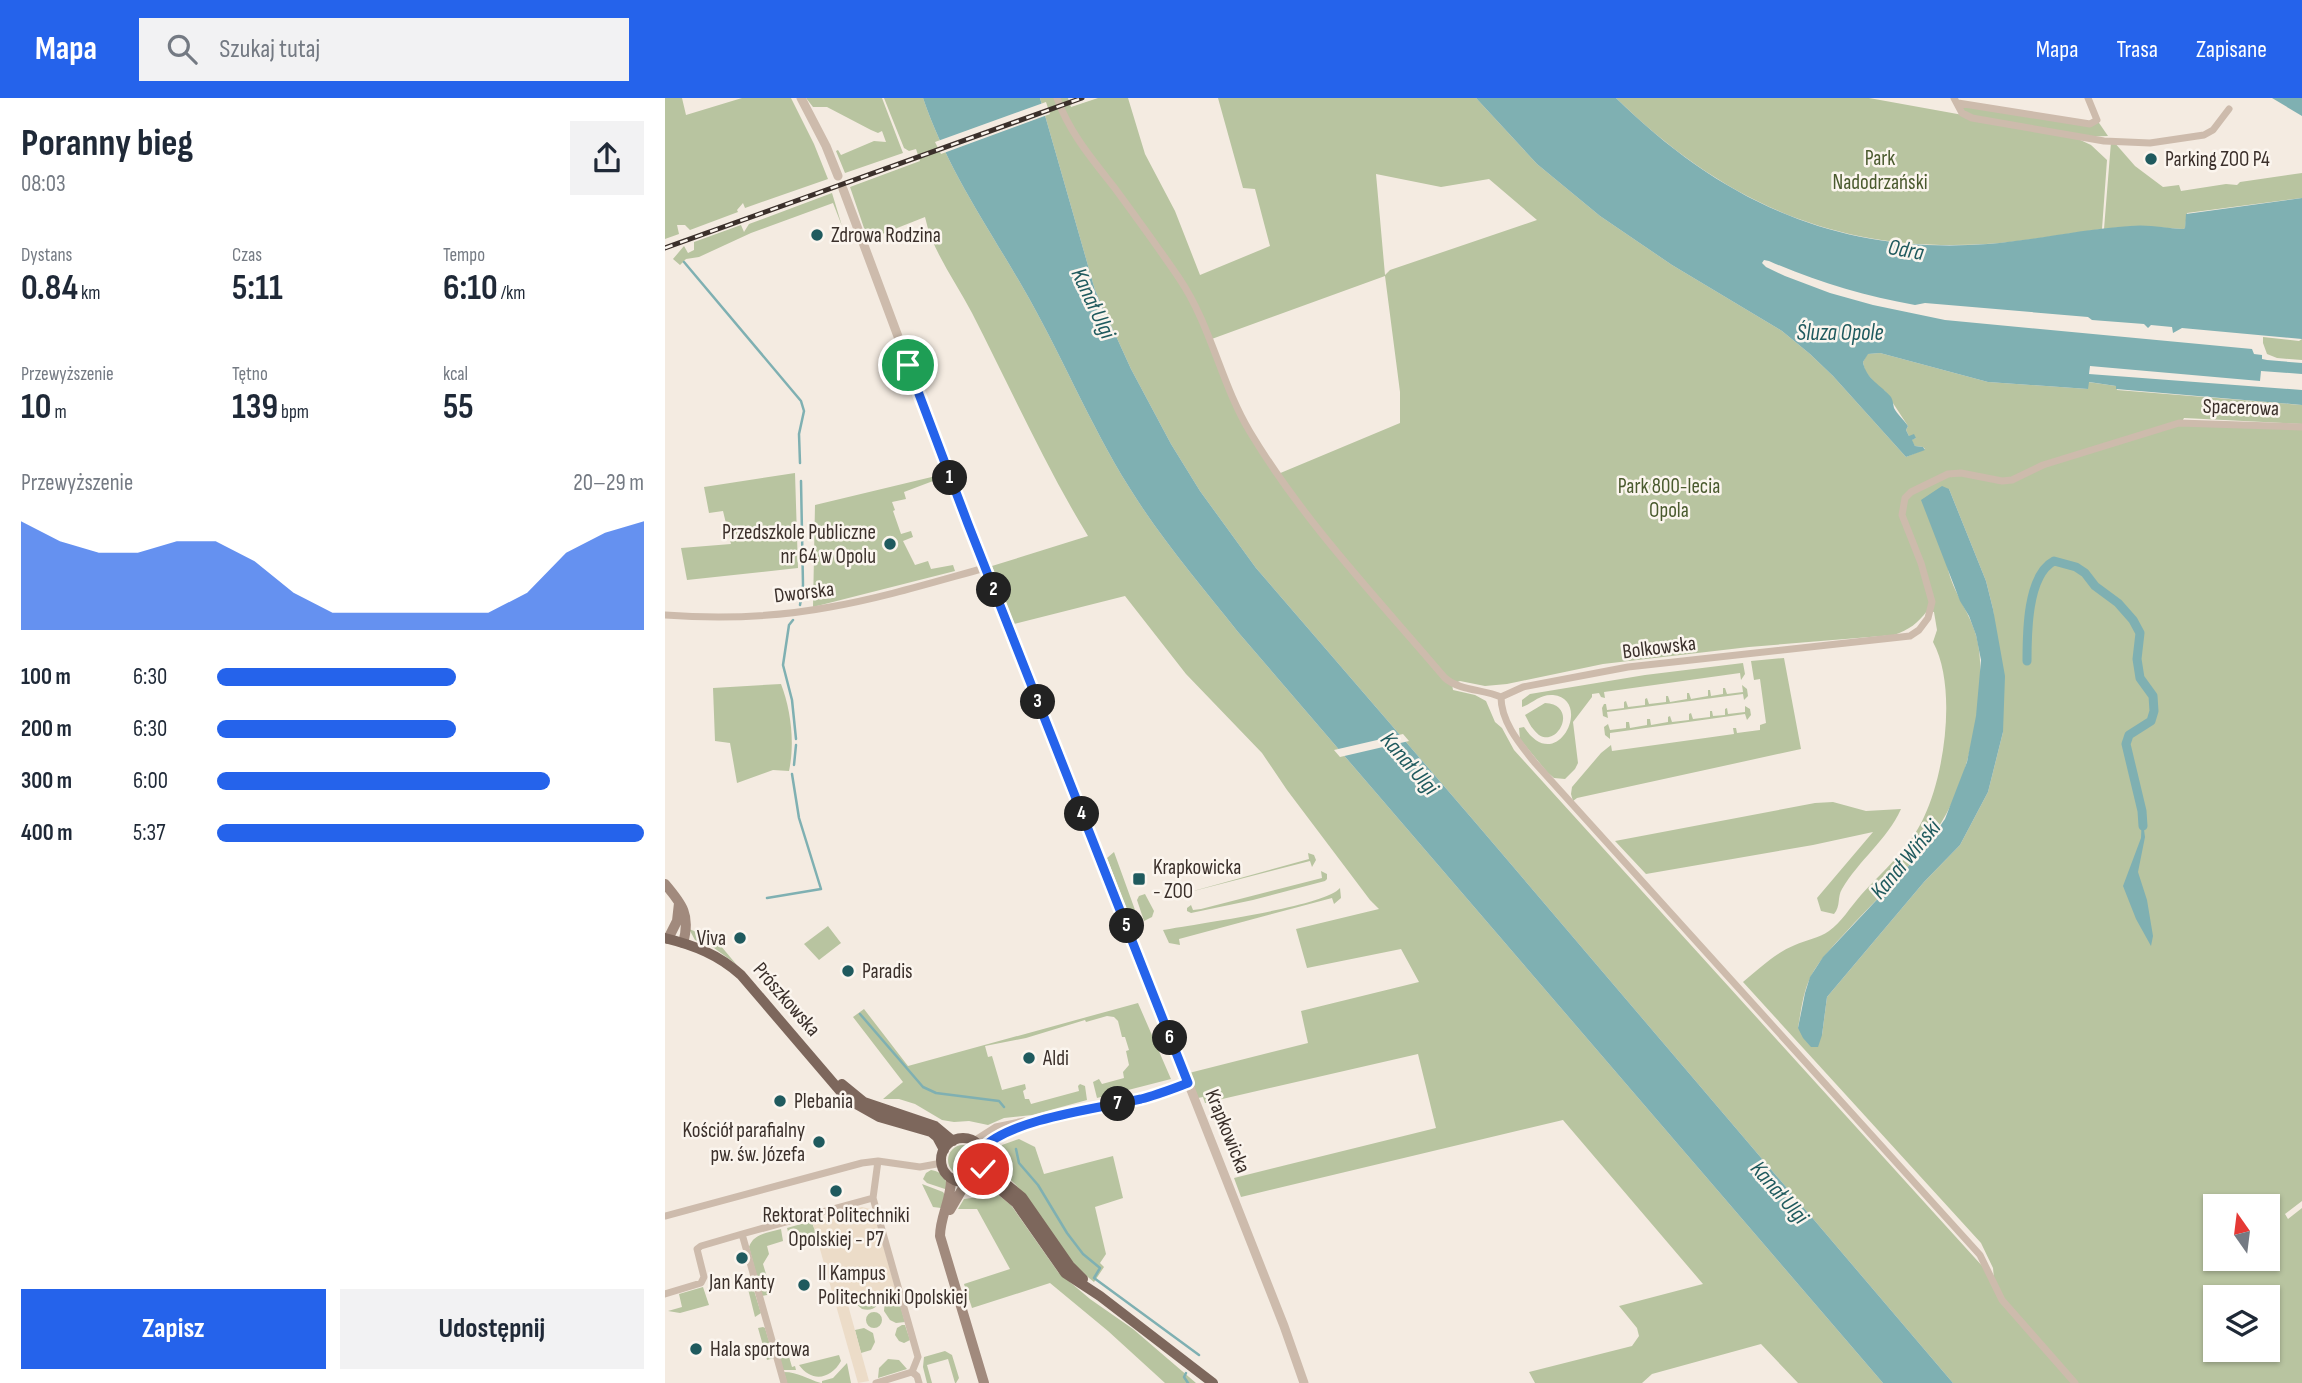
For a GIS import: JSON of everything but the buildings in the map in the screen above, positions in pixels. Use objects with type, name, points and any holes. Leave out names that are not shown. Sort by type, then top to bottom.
[{"type":"main road","points":[[665,884],[684,908],[687,918],[683,943]]},
{"type":"main road","name":"Prószkowska","points":[[679,903],[677,922],[667,938],[699,948],[722,960],[741,975],[821,1066],[847,1100],[879,1117],[931,1132],[944,1150]]},
{"type":"main road","name":"Prószkowska","points":[[821,1066],[864,1102],[935,1126],[953,1141]]},
{"type":"main road","points":[[942,1221],[972,1179],[984,1166],[985,1156],[978,1146],[965,1139],[953,1141],[944,1150],[942,1163],[951,1178],[960,1182],[972,1179],[985,1179],[1007,1193],[1065,1273],[1100,1296],[1213,1383]]},
{"type":"main road","points":[[984,1166],[1022,1197],[1070,1266],[1100,1296]]},
{"type":"main road","points":[[951,1178],[952,1187],[940,1236],[983,1383]]},
{"type":"street","points":[[801,98],[838,176]]},
{"type":"street","points":[[1057,98],[1075,137],[1130,208],[1181,281],[1235,405],[1295,499],[1445,678],[1458,686],[1501,697],[1501,706],[1519,742],[1559,791],[1980,1255],[2002,1300],[2075,1383]]},
{"type":"street","points":[[1956,101],[1964,106],[2090,124],[2097,120],[2088,98]]},
{"type":"street","points":[[1956,101],[1962,113],[1972,118],[2131,144],[2204,135],[2213,130],[2229,109]]},
{"type":"street","name":"Krapkowicka","points":[[843,189],[985,568],[1279,1313],[1304,1383]]},
{"type":"street","name":"Spacerowa","points":[[1928,618],[1932,602],[1930,590],[1902,515],[1905,498],[1911,492],[1948,474],[2013,480],[2043,465],[2179,423],[2302,427]]},
{"type":"street","name":"Dworska","points":[[665,615],[730,616],[802,612],[854,602],[985,568]]},
{"type":"street","name":"Bolkowska","points":[[1501,697],[1523,687],[1628,667],[1910,636],[1919,630],[1928,618]]},
{"type":"street","points":[[978,1146],[1002,1133],[1144,1098],[1188,1083]]},
{"type":"street","points":[[665,1216],[878,1161],[920,1167],[942,1163]]},
{"type":"street","points":[[878,1161],[873,1198],[918,1357],[912,1372]]},
{"type":"street","points":[[665,1294],[697,1285],[702,1281],[704,1278],[697,1253],[701,1246],[873,1198]]},
{"type":"street","points":[[741,1234],[784,1383]]},
{"type":"street","points":[[876,1383],[912,1372]]},
{"type":"street","points":[[912,1372],[919,1383]]},
{"type":"green space","points":[[665,98],[682,98],[686,115],[742,98],[791,98],[828,179],[745,208],[743,203],[738,212],[690,230],[685,225],[677,225],[679,234],[665,239]]},
{"type":"green space","points":[[806,98],[882,98],[903,153],[845,173],[836,151],[841,155],[874,141],[886,142],[882,131],[878,133],[871,130],[827,107],[813,107]]},
{"type":"green space","points":[[884,98],[923,98],[955,171],[1036,311],[1114,463],[1154,525],[1238,632],[1883,1383],[1798,1383],[1761,1344],[1652,1374],[1642,1383],[1535,1383],[1529,1372],[1632,1346],[1639,1336],[1637,1328],[1619,1306],[1703,1284],[1563,1120],[1241,1197],[1234,1178],[1436,1128],[1418,1054],[1205,1103],[1203,1097],[1198,1098],[1189,1073],[1308,1043],[1301,1011],[1419,982],[1401,949],[1307,968],[1296,929],[1379,909],[1287,790],[1262,753],[1186,674],[1125,596],[1014,624],[992,566],[1088,536],[939,254],[925,217],[882,234],[877,232],[872,238],[864,234],[850,187],[920,161],[916,149],[909,151],[904,148]]},
{"type":"green space","name":"Park 800-lecia Opola","points":[[1040,98],[1068,98],[1071,107],[1098,98],[1128,98],[1145,154],[1175,211],[1200,275],[1270,246],[1255,189],[1243,188],[1218,98],[1476,98],[1537,164],[1600,216],[1672,265],[1782,331],[1810,354],[1906,457],[1925,449],[1915,446],[1911,440],[1916,438],[1909,436],[1906,430],[1908,426],[1885,391],[1878,387],[1865,371],[1863,362],[1867,354],[1880,353],[1988,382],[2088,389],[2088,382],[2116,386],[2117,390],[2302,405],[2302,424],[2184,418],[2180,425],[2302,429],[2302,1201],[2285,1214],[2288,1219],[2302,1208],[2302,1383],[1953,1383],[1256,568],[1200,491],[1171,444],[1131,369],[1095,290]],"holes":[[[1376,174],[1441,187],[1489,179],[1537,220],[1390,270],[1385,275]],[[1385,276],[1400,392],[1400,423],[1278,474],[1235,406],[1209,340]],[[1949,489],[1986,581],[1993,609],[2003,732],[1988,792],[1960,845],[1924,882],[1827,997],[1822,1035],[1798,1028],[1804,995],[1811,976],[1827,952],[1908,867],[1935,832],[1956,794],[1973,736],[1980,691],[1979,649],[1972,623],[1955,590],[1947,563]],[[1927,611],[1934,612],[1937,630],[1933,642],[1945,682],[1946,705],[1938,777],[1924,817],[1904,849],[1833,928],[1781,952],[1743,982],[1981,1243],[1993,1268],[1994,1279],[1514,750],[1502,728],[1495,722],[1486,701],[1475,695],[1453,690],[1452,684],[1460,681],[1485,686],[1507,684],[1603,664],[1749,647],[1894,635],[1917,623]]]},
{"type":"green space","name":"Park Nadodrzański","points":[[1616,98],[1869,98],[1963,115],[1957,103],[2090,124],[2097,120],[2108,136],[2074,137],[2091,145],[2107,160],[2102,229],[2000,243],[1931,245],[1880,240],[1831,229],[1785,213],[1740,192],[1656,135]]},
{"type":"green space","points":[[2111,142],[2114,142],[2135,166],[2163,187],[2179,185],[2181,191],[2226,184],[2237,185],[2240,182],[2302,173],[2302,198],[2187,213],[2183,229],[2104,229]]},
{"type":"green space","points":[[832,193],[842,226],[833,203],[751,233],[699,257],[686,259],[680,265],[673,259],[684,246],[688,253],[694,250],[694,242],[741,225],[744,232],[749,224]]},
{"type":"green space","points":[[2263,337],[2299,341],[2302,339],[2302,360],[2277,358],[2267,354]]},
{"type":"green space","points":[[795,473],[798,568],[687,580],[681,548],[731,544],[723,511],[709,513],[704,487]]},
{"type":"green space","name":"Przedszkole Publiczne nr 64 w Opolu","points":[[940,475],[941,478],[904,492],[906,499],[892,502],[893,511],[901,534],[911,531],[913,537],[903,541],[915,565],[928,561],[931,569],[953,565],[955,571],[813,607],[815,505]]},
{"type":"green space","points":[[1784,658],[1801,749],[1573,801],[1572,787],[1611,745],[1612,751],[1734,734],[1733,728],[1736,728],[1737,733],[1760,730],[1760,725],[1766,723],[1760,679],[1754,680],[1751,661]]},
{"type":"green space","points":[[1743,663],[1745,674],[1741,680],[1740,673],[1604,692],[1605,698],[1599,693],[1592,694],[1573,722],[1578,763],[1565,779],[1554,778],[1547,772],[1520,739],[1519,728],[1524,727],[1536,740],[1548,744],[1558,740],[1566,732],[1571,720],[1570,709],[1565,700],[1553,695],[1540,697],[1522,707],[1522,700],[1530,694],[1645,675]]},
{"type":"green space","points":[[781,684],[791,727],[789,771],[773,770],[737,783],[730,743],[715,741],[713,688]]},
{"type":"green space","points":[[1742,685],[1747,689],[1748,696],[1744,700],[1743,694],[1607,712],[1608,718],[1603,716],[1604,704],[1607,710],[1624,708],[1626,701],[1628,707],[1645,705],[1647,698],[1649,704],[1666,702],[1666,696],[1670,702],[1687,699],[1687,693],[1691,699],[1708,696],[1708,690],[1711,696],[1723,694],[1723,688],[1727,694],[1743,692]]},
{"type":"green space","points":[[1545,703],[1556,706],[1562,712],[1563,719],[1561,727],[1549,737],[1534,730],[1525,715]]},
{"type":"green space","points":[[1745,706],[1750,709],[1751,715],[1747,720],[1745,714],[1610,733],[1610,739],[1605,735],[1604,727],[1608,724],[1610,730],[1626,728],[1626,722],[1629,722],[1630,728],[1647,725],[1647,719],[1650,719],[1651,725],[1668,722],[1670,716],[1672,722],[1689,720],[1691,713],[1693,719],[1710,717],[1710,711],[1713,716],[1725,715],[1727,708],[1728,714],[1745,712]]},
{"type":"green space","points":[[1833,802],[1866,811],[1901,809],[1842,889],[1834,914],[1821,911],[1817,898],[1873,832],[1646,874],[1615,841],[1815,803]]},
{"type":"green space","points":[[1114,852],[1139,921],[1130,918],[1107,858]]},
{"type":"green space","points":[[1308,853],[1314,855],[1316,860],[1312,867],[1310,861],[1186,893],[1309,859]]},
{"type":"green space","points":[[1321,871],[1327,874],[1325,881],[1253,900],[1191,913],[1187,911],[1191,905],[1193,910],[1201,909],[1322,878]]},
{"type":"green space","points":[[1184,887],[1187,899],[1180,894]]},
{"type":"green space","points":[[1340,888],[1341,898],[1334,904],[1332,898],[1179,939],[1180,945],[1169,943],[1163,930],[1285,908],[1310,902]]},
{"type":"green space","points":[[1145,894],[1154,911],[1152,917],[1144,921],[1137,900]]},
{"type":"green space","points":[[828,926],[841,943],[819,960],[804,944]]},
{"type":"green space","points":[[689,929],[715,939],[736,964],[714,948],[695,940]]},
{"type":"green space","points":[[1138,1003],[1171,1079],[1097,1098],[1093,1082],[1099,1079],[1102,1084],[1124,1078],[1123,1072],[1129,1065],[1126,1051],[1129,1050],[1114,1017],[1085,1020],[1026,1038],[985,1046],[988,1057],[992,1056],[1002,1090],[1025,1084],[1025,1099],[1029,1099],[1031,1104],[1079,1091],[1080,1084],[1085,1086],[1087,1100],[1032,1115],[1004,1118],[988,1125],[942,1120],[915,1104],[899,1099],[883,1099],[903,1082],[853,1017],[864,1009],[908,1066]]},
{"type":"green space","points":[[1019,1139],[1035,1147],[1044,1174],[1113,1156],[1123,1198],[1095,1207],[1106,1254],[1100,1263],[1104,1267],[1094,1282],[1073,1262],[1030,1202],[1003,1173],[1002,1145]]},
{"type":"green space","points":[[963,1145],[974,1149],[978,1160],[974,1171],[963,1175],[952,1171],[948,1160],[952,1149]]},
{"type":"green space","points":[[931,1170],[944,1177],[948,1190],[923,1179]]},
{"type":"green space","points":[[922,1184],[943,1192],[945,1195],[941,1208],[933,1207]]},
{"type":"green space","points":[[992,1190],[1011,1205],[1058,1272],[1090,1299],[1133,1329],[1196,1383],[1165,1383],[1050,1283],[972,1308],[964,1284],[1010,1269],[977,1209],[958,1209],[964,1199],[979,1197]]},
{"type":"green space","points":[[812,1223],[816,1233],[790,1239],[787,1228]]},
{"type":"green space","points":[[781,1229],[783,1241],[767,1246],[769,1254],[763,1264],[772,1294],[762,1296],[749,1247],[758,1236]]},
{"type":"green space","points":[[752,1284],[761,1313],[755,1317],[747,1285]]},
{"type":"green space","points":[[703,1287],[709,1305],[680,1313],[668,1311],[682,1307],[679,1294]]},
{"type":"green space","points":[[896,1291],[905,1322],[896,1323],[890,1320],[884,1311],[885,1300]]},
{"type":"green space","points":[[881,1295],[873,1309],[862,1309],[855,1303]]},
{"type":"green space","points":[[871,1312],[877,1312],[882,1320],[880,1326],[871,1328],[866,1323],[866,1317]]},
{"type":"green space","points":[[905,1325],[910,1340],[904,1343],[895,1335],[897,1328]]},
{"type":"green space","points":[[763,1327],[774,1358],[767,1360],[758,1328]]},
{"type":"green space","points":[[864,1328],[873,1333],[875,1342],[871,1350],[861,1353],[855,1330]]},
{"type":"green space","points":[[785,1343],[792,1367],[795,1366],[796,1370],[783,1370],[776,1346]]},
{"type":"green space","points":[[945,1351],[952,1355],[959,1378],[955,1383],[948,1359],[927,1365],[932,1383],[927,1383],[923,1367],[924,1357]]},
{"type":"green space","points":[[839,1355],[841,1361],[837,1367],[821,1377],[804,1371],[799,1365]]},
{"type":"green space","points":[[888,1359],[899,1360],[907,1369],[878,1378],[879,1368]]},
{"type":"green space","points":[[847,1363],[851,1383],[822,1383],[833,1378]]},
{"type":"green space","points":[[784,1372],[798,1374],[821,1383],[787,1383]]},
{"type":"shaded area","points":[[862,1207],[870,1209],[875,1216],[896,1291],[848,1305],[869,1381],[858,1383],[812,1221]]},
{"type":"water","name":"Kanał Ulgi","points":[[923,98],[1040,98],[1095,290],[1131,369],[1171,444],[1200,491],[1256,568],[1953,1383],[1883,1383],[1238,632],[1154,525],[1114,463],[1036,311],[955,171]]},
{"type":"water","points":[[1476,98],[1616,98],[1656,135],[1741,193],[1785,214],[1832,230],[1881,240],[1933,245],[1988,244],[2130,226],[2183,229],[2186,214],[2302,198],[2302,339],[2182,328],[2173,333],[2172,327],[2151,325],[2148,328],[2144,324],[2092,320],[2088,317],[1925,303],[1915,305],[1841,288],[1769,261],[1764,260],[1762,263],[1785,276],[1830,293],[1945,320],[2252,349],[2254,354],[2262,355],[2262,359],[2302,363],[2302,374],[2261,371],[2260,381],[2090,366],[2089,374],[2302,390],[2302,405],[2116,389],[2116,386],[2089,382],[2088,389],[1988,382],[1880,353],[1868,354],[1863,362],[1867,373],[1891,397],[1895,410],[1908,426],[1906,430],[1909,436],[1914,434],[1916,438],[1912,440],[1915,446],[1925,450],[1906,457],[1810,354],[1782,331],[1672,265],[1600,216],[1537,164]]},
{"type":"water","points":[[2272,98],[2302,98],[2302,116]]},
{"type":"water","points":[[1942,486],[1949,489],[1986,581],[1993,609],[2005,676],[2003,732],[1988,792],[1960,845],[1924,882],[1827,997],[1822,1035],[1818,1047],[1811,1047],[1798,1028],[1810,977],[1823,957],[1918,856],[1933,836],[1945,819],[1967,762],[1976,716],[1981,660],[1969,616],[1960,601],[1921,500]]},
{"type":"water","points":[[2142,815],[2145,837],[2138,872],[2147,900],[2153,936],[2151,946],[2136,919],[2123,886],[2141,838]]},
{"type":"pier","points":[[1046,102],[1050,114],[941,154],[935,142]]},
{"type":"pier","points":[[1403,734],[1409,741],[1340,757],[1334,750]]},
{"type":"waterway","points":[[684,262],[801,401],[804,411],[799,434],[800,463]]},
{"type":"waterway","points":[[800,605],[803,585],[801,481]]},
{"type":"waterway","points":[[2027,661],[2030,606],[2038,579],[2054,561],[2076,567],[2085,573],[2095,586],[2118,603],[2133,620],[2140,633],[2137,659],[2140,678],[2153,696],[2154,711],[2151,721],[2129,735],[2126,744],[2143,826]]},
{"type":"waterway","points":[[793,620],[789,625],[783,665],[792,700],[796,739]]},
{"type":"waterway","points":[[794,765],[796,745]]},
{"type":"waterway","points":[[767,898],[821,889],[799,818],[792,774]]},
{"type":"waterway","points":[[860,1014],[923,1087],[936,1093],[999,1101],[1004,1107]]},
{"type":"waterway","points":[[1016,1149],[1019,1163],[1038,1185],[1067,1233],[1083,1254],[1100,1268],[1094,1278],[1199,1355]]},
{"type":"waterway","points":[[1186,1373],[1184,1377],[1188,1383]]},
{"type":"railway","points":[[665,248],[1082,98]]},
{"type":"place","name":"Parking ZOO P4","points":[[2151,159]]},
{"type":"place","name":"Zdrowa Rodzina","points":[[817,235]]},
{"type":"place","name":"Przedszkole Publiczne nr 64 w Opolu","points":[[890,544]]},
{"type":"place","name":"Krapkowicka - ZOO","points":[[1139,879]]},
{"type":"place","name":"Viva","points":[[740,938]]},
{"type":"place","name":"Paradis","points":[[848,971]]},
{"type":"place","name":"Aldi","points":[[1029,1058]]},
{"type":"place","name":"Plebania","points":[[780,1101]]},
{"type":"place","name":"Kościół parafialny pw. św. Józefa","points":[[819,1142]]},
{"type":"place","name":"Rektorat Politechniki Opolskiej - P7","points":[[836,1191]]},
{"type":"place","name":"Jan Kanty","points":[[742,1258]]},
{"type":"place","name":"II Kampus Politechniki Opolskiej","points":[[804,1285]]},
{"type":"place","name":"Hala sportowa","points":[[696,1349]]},
{"type":"route","points":[[908,365],[1188,1083],[1144,1098],[1002,1133],[982,1149],[985,1156],[983,1169]]},
{"type":"water label","name":"Odra","points":[[1906,249]]},
{"type":"water label","name":"Śluza Opole","points":[[1840,332]]},
{"type":"water label","name":"Kanał Wiński","points":[[1905,859]]}]
